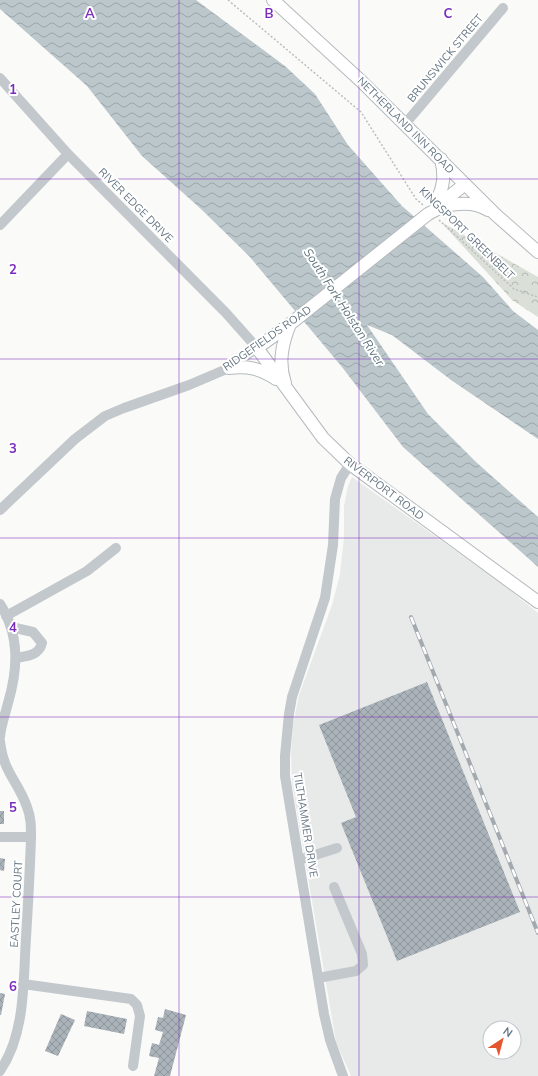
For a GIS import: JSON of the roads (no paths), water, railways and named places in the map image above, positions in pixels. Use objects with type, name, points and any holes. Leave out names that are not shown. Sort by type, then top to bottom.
[{"type":"main road","name":"NETHERLAND INN ROAD","points":[[273,0],[405,124],[496,215],[536,251]]},
{"type":"main road","points":[[434,209],[443,185],[444,172],[441,159]]},
{"type":"main road","name":"RIDGEFIELDS ROAD","points":[[257,348],[290,324],[465,184]]},
{"type":"main road","points":[[434,209],[454,204],[473,204],[496,215]]},
{"type":"main road","points":[[288,392],[281,366],[281,352],[290,324]]},
{"type":"main road","name":"RIVERPORT ROAD","points":[[257,348],[323,438],[350,464],[538,602]]},
{"type":"main road","points":[[229,368],[246,366],[265,371],[276,379],[288,392]]},
{"type":"street","name":"BRUNSWICK STREET","points":[[405,124],[503,8]]},
{"type":"street","name":"RIVER EDGE DRIVE","points":[[0,78],[68,154],[226,313],[257,348]]},
{"type":"street","points":[[0,225],[68,154]]},
{"type":"street","name":"RIDGEFIELDS ROAD","points":[[0,510],[75,439],[105,416],[189,385],[229,368],[257,348]]},
{"type":"street","name":"TILTHAMMER DRIVE","points":[[343,1076],[330,1040],[318,978],[285,776],[289,714],[292,697],[325,598],[332,558],[335,499],[341,478],[350,464]]},
{"type":"street","points":[[6,616],[88,571],[116,548]]},
{"type":"street","points":[[0,604],[11,627],[16,647],[13,683],[1,723],[0,737]]},
{"type":"street","points":[[11,627],[33,632],[42,643],[41,648],[34,654],[16,658]]},
{"type":"street","name":"EASTLEY COURT","points":[[0,741],[1,753],[7,770],[26,805],[31,820],[32,837],[23,984],[15,1042],[0,1071]]},
{"type":"street","points":[[0,837],[32,837]]},
{"type":"street","points":[[299,860],[337,848]]},
{"type":"street","points":[[318,978],[356,971],[363,965],[362,954],[334,888]]},
{"type":"street","points":[[23,984],[131,999],[137,1005],[140,1016],[133,1066]]},
{"type":"water","name":"South Fork Holston River","points":[[0,0],[196,0],[285,66],[315,94],[348,145],[402,206],[483,277],[513,311],[538,330],[538,439],[451,380],[392,335],[367,325],[428,414],[476,462],[538,517],[538,567],[403,447],[342,367],[249,256],[201,209],[142,156],[87,86],[0,9]]},
{"type":"railway","points":[[411,617],[538,933]]}]
